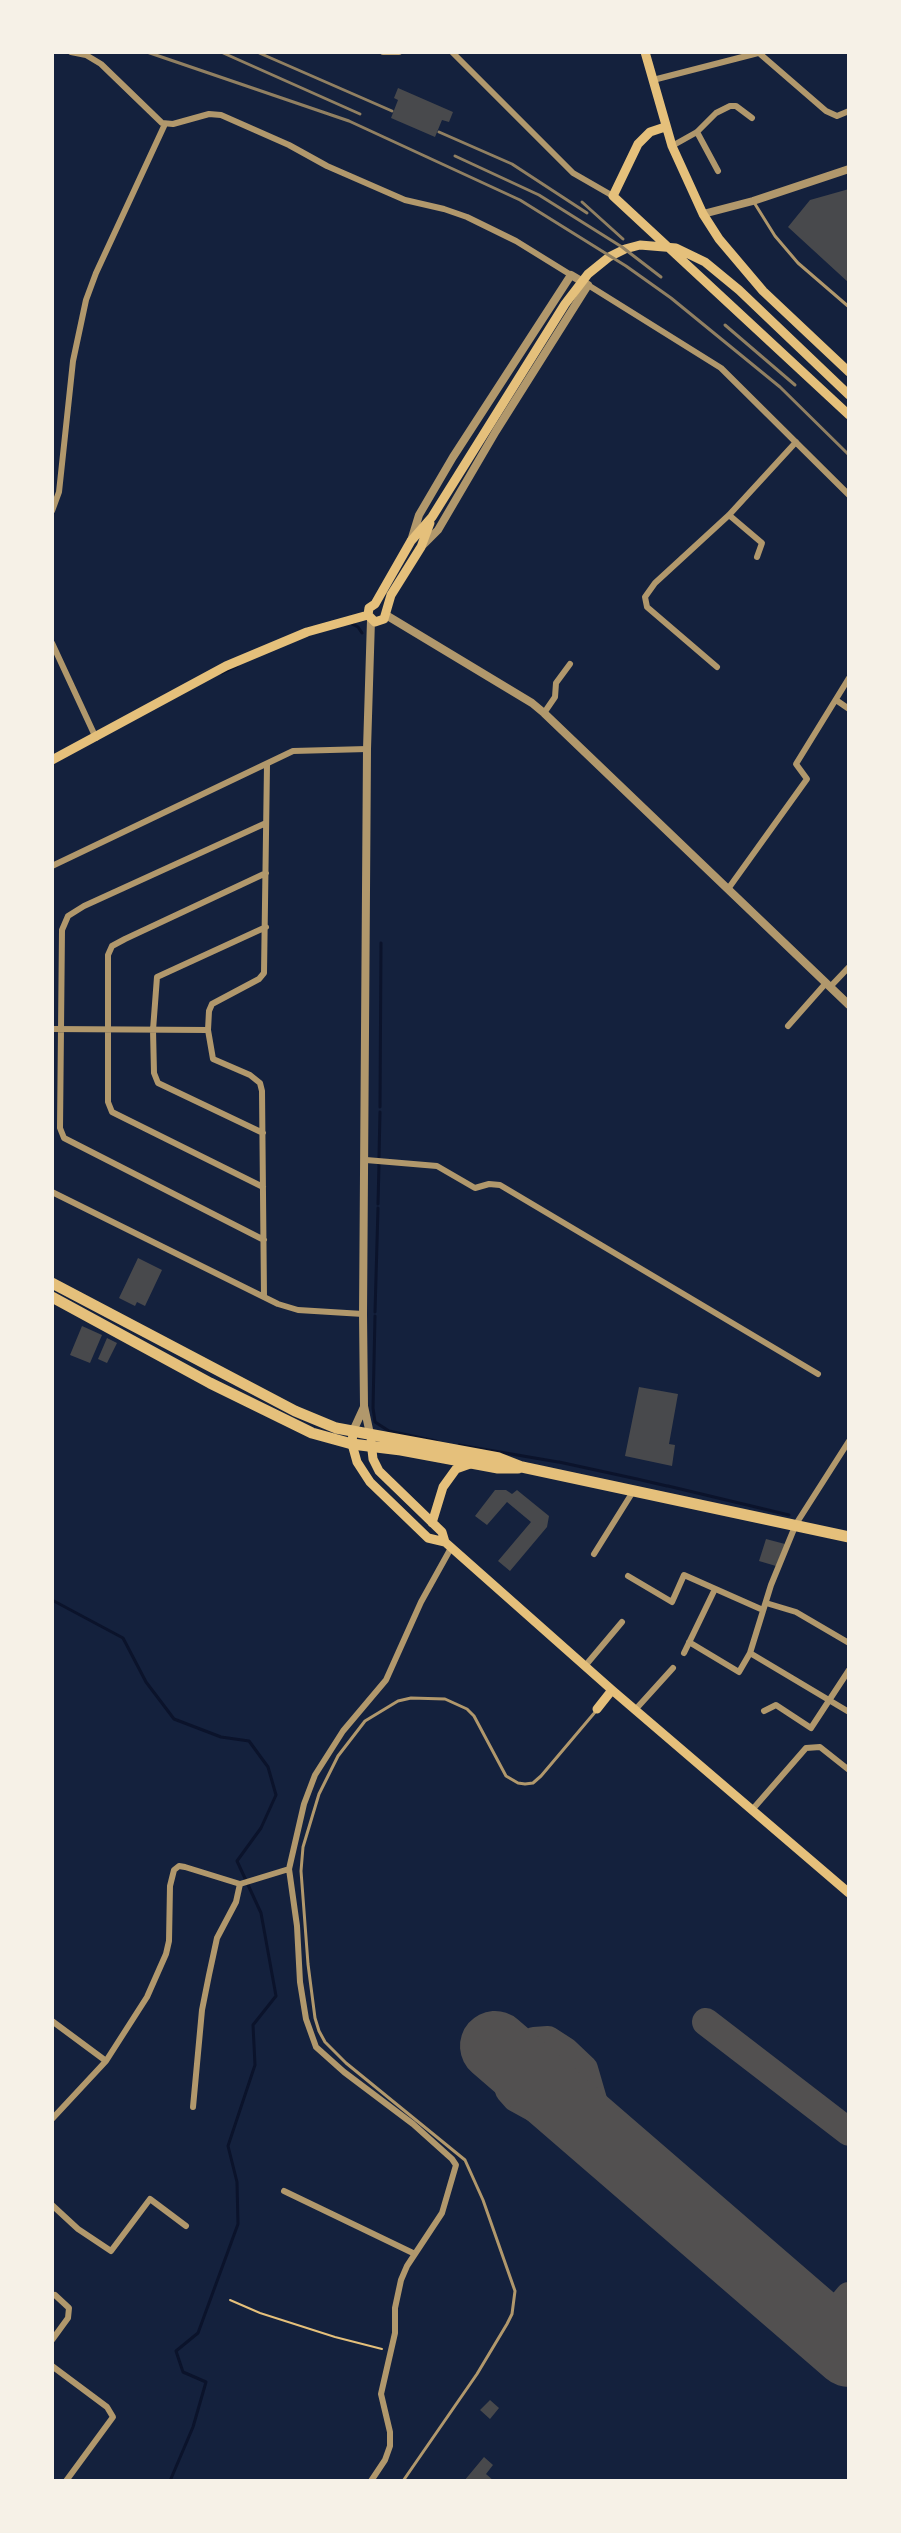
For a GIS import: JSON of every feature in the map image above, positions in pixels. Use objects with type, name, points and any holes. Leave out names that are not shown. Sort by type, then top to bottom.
[{"type":"highway","points":[[52,1283],[329,1426],[473,1463],[498,1468],[522,1467]]},
{"type":"highway","points":[[52,1297],[312,1433],[352,1444],[364,1436],[499,1458],[522,1467],[849,1537]]},
{"type":"main road","points":[[645,52],[665,127],[703,214],[748,275],[849,372]]},
{"type":"main road","points":[[665,127],[650,132],[638,144],[613,196],[849,415]]},
{"type":"main road","points":[[52,760],[226,666],[307,632],[369,618],[380,622],[448,490],[575,289],[609,257],[640,245],[676,248],[705,262],[739,290],[849,395]]},
{"type":"main road","points":[[369,618],[369,608],[375,604],[411,541],[432,517]]},
{"type":"main road","points":[[375,604],[382,605],[386,612]]},
{"type":"main road","points":[[448,1545],[442,1532],[379,1471],[364,1436],[352,1444],[359,1468],[370,1482],[428,1538],[448,1545],[849,1893]]},
{"type":"main road","points":[[432,1523],[436,1503],[449,1477],[456,1469],[473,1463]]},
{"type":"main road","points":[[597,1709],[612,1690]]},
{"type":"street","points":[[71,52],[86,55],[101,64],[165,124],[209,114],[221,115],[405,200],[467,217],[516,241],[709,359],[731,376],[849,495]]},
{"type":"street","points":[[383,52],[399,52]]},
{"type":"street","points":[[452,52],[573,173],[613,196]]},
{"type":"street","points":[[653,80],[761,53],[826,111],[837,116],[849,111]]},
{"type":"street","points":[[672,146],[697,132],[716,113],[730,106],[736,106],[752,118]]},
{"type":"street","points":[[52,511],[59,492],[73,361],[86,300],[165,124]]},
{"type":"street","points":[[697,132],[718,171]]},
{"type":"street","points":[[703,214],[849,169]]},
{"type":"street","points":[[411,541],[419,515],[453,457],[571,275]]},
{"type":"street","points":[[421,547],[438,530],[588,285]]},
{"type":"street","points":[[717,667],[647,607],[644,601],[655,583],[729,515],[796,442]]},
{"type":"street","points":[[729,515],[762,543],[757,557]]},
{"type":"street","points":[[386,612],[544,713],[849,1005]]},
{"type":"street","points":[[364,1436],[369,618]]},
{"type":"street","points":[[52,643],[96,738]]},
{"type":"street","points":[[544,713],[555,697],[556,683],[570,664]]},
{"type":"street","points":[[728,889],[807,779],[796,764],[849,678]]},
{"type":"street","points":[[836,700],[849,709]]},
{"type":"street","points":[[52,866],[293,751],[367,749]]},
{"type":"street","points":[[264,1297],[260,1083],[250,1075],[213,1059],[208,1030],[212,1004],[259,979],[264,973],[267,765]]},
{"type":"street","points":[[264,1240],[64,1138],[60,1128],[62,930],[68,916],[266,823]]},
{"type":"street","points":[[263,1187],[112,1112],[108,1102],[107,1030],[108,955],[112,946],[266,873]]},
{"type":"street","points":[[263,1133],[158,1083],[154,1073],[153,1030],[157,977],[266,927]]},
{"type":"street","points":[[788,1026],[849,967]]},
{"type":"street","points":[[52,1029],[208,1030]]},
{"type":"street","points":[[366,1162],[437,1166],[475,1188],[500,1185],[818,1374]]},
{"type":"street","points":[[52,1192],[264,1297],[298,1310],[363,1314]]},
{"type":"street","points":[[364,1406],[364,1436]]},
{"type":"street","points":[[689,1642],[739,1672],[750,1653],[764,1606],[796,1524],[849,1441]]},
{"type":"street","points":[[594,1554],[634,1490]]},
{"type":"street","points":[[371,2481],[390,2446],[381,2394],[391,2351],[401,2280],[442,2213],[456,2165],[413,2124],[316,2047],[306,2019],[300,1982],[297,1926],[289,1869],[296,1831],[315,1775],[343,1731],[386,1680],[448,1545]]},
{"type":"street","points":[[628,1576],[672,1602],[684,1575],[764,1606],[796,1612],[849,1643]]},
{"type":"street","points":[[684,1653],[715,1589]]},
{"type":"street","points":[[585,1666],[622,1622]]},
{"type":"street","points":[[750,1653],[849,1712]]},
{"type":"street","points":[[635,1710],[673,1668]]},
{"type":"street","points":[[764,1711],[776,1705],[811,1728],[849,1670]]},
{"type":"street","points":[[752,1810],[806,1748],[820,1747],[849,1770]]},
{"type":"street","points":[[52,2119],[106,2061],[137,2017],[166,1954],[170,1886],[174,1870],[179,1866],[185,1867],[242,1884],[289,1869]]},
{"type":"street","points":[[193,2107],[202,2010],[217,1938],[242,1884]]},
{"type":"street","points":[[52,2021],[106,2061]]},
{"type":"street","points":[[284,2191],[415,2254]]},
{"type":"street","points":[[52,2205],[78,2229],[111,2251],[150,2199],[186,2226]]},
{"type":"street","points":[[52,2340],[68,2318],[69,2308],[55,2295]]},
{"type":"street","points":[[52,2366],[107,2407],[113,2417],[66,2481]]},
{"type":"lane","points":[[753,201],[775,236],[798,263],[849,307]]},
{"type":"lane","points":[[403,2481],[477,2374],[507,2324],[512,2314],[515,2291],[483,2200],[465,2160],[346,2063],[325,2042],[319,2031],[308,1964],[301,1871],[303,1847],[319,1794],[338,1756],[359,1727],[385,1707],[411,1698],[445,1699],[457,1704],[474,1716],[506,1776],[525,1784],[533,1783],[541,1776],[597,1709]]},
{"type":"path","points":[[230,2300],[335,2337],[391,2351]]},
{"type":"building","points":[[398,88],[453,112],[449,122],[442,120],[435,137],[391,118],[398,100],[394,98]]},
{"type":"building","points":[[849,189],[849,283],[788,227],[810,200]]},
{"type":"building","points":[[138,1258],[162,1270],[145,1306],[137,1302],[135,1306],[119,1298]]},
{"type":"building","points":[[82,1326],[102,1335],[90,1363],[70,1355]]},
{"type":"building","points":[[107,1338],[117,1343],[107,1363],[98,1359]]},
{"type":"building","points":[[639,1387],[678,1394],[669,1444],[675,1445],[672,1466],[625,1456]]},
{"type":"building","points":[[495,1490],[506,1490],[512,1494],[517,1490],[549,1516],[547,1527],[510,1571],[498,1561],[531,1522],[507,1502],[487,1525],[475,1516]]},
{"type":"building","points":[[766,1539],[785,1544],[776,1566],[759,1561]]},
{"type":"building","points":[[490,2400],[499,2408],[490,2419],[480,2410]]},
{"type":"building","points":[[484,2457],[493,2465],[486,2474],[494,2481],[464,2481]]},
{"type":"waterway","points":[[352,624],[362,633]]},
{"type":"waterway","points":[[222,673],[237,666]]},
{"type":"waterway","points":[[380,1107],[381,943]]},
{"type":"waterway","points":[[379,1157],[380,1112]]},
{"type":"waterway","points":[[378,1204],[379,1164]]},
{"type":"waterway","points":[[375,1312],[378,1208]]},
{"type":"waterway","points":[[375,1316],[375,1422],[389,1431],[436,1441]]},
{"type":"waterway","points":[[459,1445],[558,1462]]},
{"type":"waterway","points":[[559,1462],[637,1479]]},
{"type":"waterway","points":[[637,1479],[667,1486]]},
{"type":"waterway","points":[[668,1486],[789,1515]]},
{"type":"waterway","points":[[52,1600],[123,1638],[146,1682],[174,1719],[221,1737],[249,1741],[268,1767],[276,1795],[261,1828],[237,1861],[261,1913],[276,1996],[253,2025],[255,2065],[228,2146],[237,2182],[238,2224],[198,2333],[176,2351],[183,2372],[206,2382],[193,2427],[170,2481]]},
{"type":"taxiway","points":[[706,2022],[849,2132]]},
{"type":"taxiway","points":[[605,2141],[584,2069],[548,2040],[534,2041],[519,2051],[512,2060],[507,2081],[509,2090],[516,2098],[536,2109],[562,2112],[573,2117],[612,2147]]},
{"type":"taxiway","points":[[849,2296],[844,2302],[839,2321],[849,2351]]},
{"type":"taxiway","points":[[798,2308],[829,2317],[844,2302]]},
{"type":"runway","points":[[495,2046],[849,2352]]},
{"type":"railway","points":[[147,52],[349,121],[520,200],[671,298],[780,387],[849,455]]},
{"type":"railway","points":[[221,52],[360,114]]},
{"type":"railway","points":[[257,52],[392,111]]},
{"type":"railway","points":[[439,132],[512,164],[587,213]]},
{"type":"railway","points":[[455,156],[539,195],[622,247],[661,277]]},
{"type":"railway","points":[[582,202],[623,239]]},
{"type":"railway","points":[[725,325],[795,385]]}]
